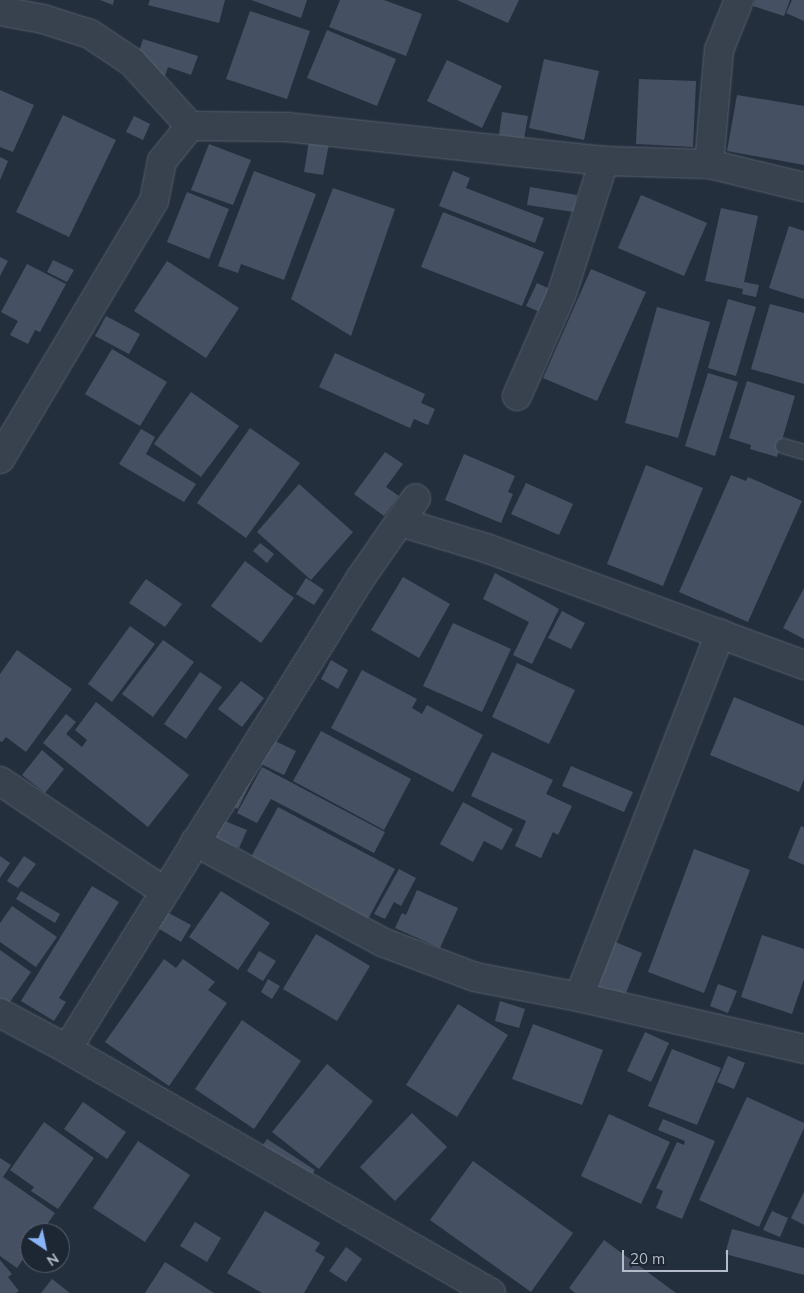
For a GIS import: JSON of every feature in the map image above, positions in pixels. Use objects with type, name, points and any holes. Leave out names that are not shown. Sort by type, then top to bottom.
[{"type":"street","points":[[709,164],[719,50],[739,0]]},
{"type":"street","points":[[0,11],[43,19],[90,34],[132,62],[190,126],[286,127],[604,160],[709,164],[804,187]]},
{"type":"street","points":[[0,459],[154,201],[162,161],[190,126]]},
{"type":"street","points":[[517,396],[562,293],[604,160]]},
{"type":"street","points":[[67,1049],[360,579],[416,498]]},
{"type":"street","points":[[400,522],[486,548],[804,665]]},
{"type":"street","points":[[579,996],[720,633]]},
{"type":"street","points":[[0,781],[164,891]]},
{"type":"street","points":[[195,842],[382,942],[475,978],[579,996],[804,1049]]},
{"type":"street","points":[[0,1013],[67,1049],[491,1293]]},
{"type":"lane","points":[[783,446],[804,452]]},
{"type":"building","points":[[100,0],[114,0],[113,5]]},
{"type":"building","points":[[150,0],[225,0],[219,23],[148,5]]},
{"type":"building","points":[[251,0],[307,0],[301,18]]},
{"type":"building","points":[[340,0],[384,0],[422,14],[406,56],[329,27]]},
{"type":"building","points":[[457,0],[519,0],[508,23]]},
{"type":"building","points":[[755,0],[790,0],[784,16],[753,6]]},
{"type":"building","points":[[792,0],[804,0],[804,21],[786,13]]},
{"type":"building","points":[[250,11],[310,31],[287,99],[226,79]]},
{"type":"building","points":[[327,30],[396,59],[377,106],[307,78]]},
{"type":"building","points":[[143,39],[198,56],[191,75],[168,67],[165,76],[150,71],[153,63],[137,58]]},
{"type":"building","points":[[544,59],[599,71],[584,140],[529,128]]},
{"type":"building","points":[[447,60],[502,86],[482,128],[427,101]]},
{"type":"building","points":[[639,79],[696,81],[693,147],[636,144]]},
{"type":"building","points":[[0,90],[34,105],[13,152],[0,147]]},
{"type":"building","points":[[737,95],[804,106],[804,165],[727,151]]},
{"type":"building","points":[[502,112],[528,116],[524,139],[499,135]]},
{"type":"building","points":[[63,115],[116,140],[69,237],[16,212]]},
{"type":"building","points":[[134,116],[150,124],[143,140],[126,132]]},
{"type":"building","points":[[309,141],[329,144],[323,175],[304,172]]},
{"type":"building","points":[[209,144],[251,160],[233,205],[191,190]]},
{"type":"building","points":[[0,157],[8,161],[0,180]]},
{"type":"building","points":[[254,171],[316,194],[284,280],[241,264],[238,273],[218,266]]},
{"type":"building","points":[[453,171],[470,178],[466,188],[544,218],[535,243],[439,206]]},
{"type":"building","points":[[530,187],[577,195],[574,212],[527,205]]},
{"type":"building","points":[[333,188],[395,209],[351,336],[291,299]]},
{"type":"building","points":[[187,192],[229,209],[209,259],[167,242]]},
{"type":"building","points":[[641,195],[707,223],[684,276],[618,248]]},
{"type":"building","points":[[721,208],[758,216],[744,282],[759,285],[756,297],[742,294],[743,289],[705,281]]},
{"type":"building","points":[[443,212],[544,252],[522,306],[421,267]]},
{"type":"building","points":[[789,226],[804,231],[804,299],[769,288]]},
{"type":"building","points":[[0,257],[8,261],[0,276]]},
{"type":"building","points":[[53,260],[74,270],[67,282],[47,272]]},
{"type":"building","points":[[167,261],[239,308],[206,358],[134,311]]},
{"type":"building","points":[[27,264],[66,284],[40,332],[35,330],[28,344],[10,335],[18,321],[1,312]]},
{"type":"building","points":[[591,269],[646,292],[597,401],[543,378]]},
{"type":"building","points":[[537,283],[550,289],[540,312],[526,306]]},
{"type":"building","points":[[728,299],[756,307],[736,376],[708,368]]},
{"type":"building","points":[[770,304],[804,313],[804,384],[751,369]]},
{"type":"building","points":[[657,307],[710,322],[678,438],[625,423]]},
{"type":"building","points":[[106,316],[140,334],[129,354],[95,336]]},
{"type":"building","points":[[112,349],[167,382],[140,426],[85,394]]},
{"type":"building","points":[[335,353],[425,394],[421,403],[435,409],[428,425],[414,419],[410,428],[319,387]]},
{"type":"building","points":[[708,373],[738,382],[715,456],[685,446]]},
{"type":"building","points":[[747,381],[795,396],[777,457],[750,449],[751,445],[729,438]]},
{"type":"building","points":[[191,392],[239,426],[201,477],[154,444]]},
{"type":"building","points":[[250,428],[300,463],[246,538],[197,503]]},
{"type":"building","points":[[141,429],[155,437],[146,454],[196,484],[184,502],[119,464]]},
{"type":"building","points":[[385,452],[403,464],[386,487],[399,496],[384,516],[354,494]]},
{"type":"building","points":[[464,454],[515,476],[508,492],[513,494],[501,523],[445,500]]},
{"type":"building","points":[[646,465],[703,488],[663,586],[607,564]]},
{"type":"building","points":[[731,475],[746,481],[748,477],[802,501],[748,622],[679,592]]},
{"type":"building","points":[[526,483],[573,504],[559,535],[511,514]]},
{"type":"building","points":[[299,484],[353,532],[311,580],[257,532]]},
{"type":"building","points":[[260,543],[274,554],[267,563],[253,551]]},
{"type":"building","points":[[245,561],[294,598],[261,643],[211,606]]},
{"type":"building","points":[[495,573],[559,609],[532,664],[513,655],[529,622],[483,599]]},
{"type":"building","points":[[403,577],[450,604],[419,658],[371,630]]},
{"type":"building","points":[[306,578],[324,590],[314,605],[296,594]]},
{"type":"building","points":[[146,579],[182,604],[165,627],[129,603]]},
{"type":"building","points":[[804,588],[804,639],[783,628]]},
{"type":"building","points":[[562,611],[585,623],[571,649],[548,638]]},
{"type":"building","points":[[453,623],[511,649],[482,712],[423,686]]},
{"type":"building","points":[[130,626],[155,644],[112,702],[88,684]]},
{"type":"building","points":[[163,640],[194,662],[153,717],[122,694]]},
{"type":"building","points":[[17,650],[72,689],[26,752],[6,737],[2,742],[0,741],[0,674]]},
{"type":"building","points":[[331,660],[348,670],[338,689],[321,679]]},
{"type":"building","points":[[517,663],[575,690],[549,744],[492,717]]},
{"type":"building","points":[[362,670],[417,699],[412,708],[422,714],[427,705],[483,735],[453,792],[331,728]]},
{"type":"building","points":[[200,672],[222,687],[186,739],[164,724]]},
{"type":"building","points":[[241,681],[264,698],[242,727],[218,709]]},
{"type":"building","points":[[734,697],[804,726],[804,779],[799,792],[710,755]]},
{"type":"building","points":[[96,702],[189,775],[148,827],[43,743],[66,714],[76,722],[66,734],[82,747],[87,740],[75,730]]},
{"type":"building","points":[[321,731],[411,779],[384,830],[293,781]]},
{"type":"building","points":[[273,740],[296,751],[284,775],[261,764]]},
{"type":"building","points":[[42,750],[64,769],[45,793],[22,775]]},
{"type":"building","points":[[492,752],[553,780],[546,794],[572,806],[558,835],[553,832],[541,858],[515,846],[526,821],[471,796]]},
{"type":"building","points":[[571,766],[633,792],[624,812],[562,786]]},
{"type":"building","points":[[258,767],[238,809],[228,804]]},
{"type":"building","points":[[262,767],[385,832],[374,853],[271,799],[257,823],[237,813]]},
{"type":"building","points":[[463,802],[513,829],[502,850],[484,841],[473,862],[440,844]]},
{"type":"building","points":[[278,807],[395,869],[368,919],[251,857]]},
{"type":"building","points":[[220,819],[247,830],[239,848],[213,838]]},
{"type":"building","points":[[801,826],[804,827],[804,865],[788,858]]},
{"type":"building","points":[[694,849],[750,870],[704,993],[648,972]]},
{"type":"building","points":[[0,856],[10,863],[0,878]]},
{"type":"building","points":[[24,856],[36,864],[18,888],[7,881]]},
{"type":"building","points":[[399,869],[416,878],[401,906],[394,902],[385,919],[374,914]]},
{"type":"building","points":[[92,886],[119,902],[59,998],[66,1002],[54,1021],[21,1001]]},
{"type":"building","points":[[417,890],[458,908],[440,948],[395,928],[402,913],[406,915]]},
{"type":"building","points":[[21,891],[60,914],[55,923],[16,899]]},
{"type":"building","points":[[221,891],[270,923],[238,970],[189,937]]},
{"type":"building","points":[[12,906],[57,937],[36,967],[0,942],[0,923]]},
{"type":"building","points":[[165,911],[191,925],[181,942],[156,927]]},
{"type":"building","points":[[316,934],[370,966],[337,1021],[283,989]]},
{"type":"building","points":[[762,935],[804,949],[804,979],[792,1014],[741,997]]},
{"type":"building","points":[[613,941],[642,953],[624,998],[595,987]]},
{"type":"building","points":[[0,950],[31,972],[7,1006],[0,1002]]},
{"type":"building","points":[[259,951],[276,961],[263,981],[247,971]]},
{"type":"building","points":[[164,959],[176,968],[183,959],[215,982],[208,990],[227,1003],[169,1086],[105,1042]]},
{"type":"building","points":[[268,979],[280,986],[272,999],[261,992]]},
{"type":"building","points":[[718,984],[737,991],[728,1013],[710,1006]]},
{"type":"building","points":[[500,1001],[525,1009],[519,1028],[495,1021]]},
{"type":"building","points":[[458,1004],[508,1035],[457,1117],[406,1085]]},
{"type":"building","points":[[242,1020],[301,1061],[254,1129],[195,1089]]},
{"type":"building","points":[[533,1024],[603,1050],[582,1105],[512,1079]]},
{"type":"building","points":[[645,1032],[669,1043],[651,1082],[627,1071]]},
{"type":"building","points":[[672,1049],[721,1068],[697,1125],[648,1106]]},
{"type":"building","points":[[728,1056],[745,1063],[734,1089],[717,1082]]},
{"type":"building","points":[[327,1064],[373,1101],[319,1169],[272,1132]]},
{"type":"building","points":[[747,1097],[804,1123],[804,1128],[759,1227],[699,1200]]},
{"type":"building","points":[[83,1102],[126,1132],[107,1159],[64,1129]]},
{"type":"building","points":[[412,1113],[447,1147],[395,1201],[360,1167]]},
{"type":"building","points":[[609,1114],[670,1142],[641,1204],[581,1176]]},
{"type":"building","points":[[663,1119],[715,1141],[682,1219],[656,1208],[663,1191],[656,1188],[677,1142],[684,1145],[685,1141],[658,1130]]},
{"type":"building","points":[[44,1122],[94,1158],[58,1209],[31,1191],[34,1187],[10,1170]]},
{"type":"building","points":[[267,1139],[315,1170],[306,1185],[257,1154]]},
{"type":"building","points":[[138,1141],[190,1175],[145,1242],[93,1208]]},
{"type":"building","points":[[0,1158],[11,1165],[3,1177],[55,1213],[48,1223],[20,1223],[20,1264],[17,1268],[0,1256]]},
{"type":"building","points":[[473,1161],[573,1233],[531,1292],[430,1220]]},
{"type":"building","points":[[804,1192],[804,1225],[791,1218]]},
{"type":"building","points":[[265,1211],[320,1243],[315,1251],[325,1257],[304,1293],[262,1293],[227,1273]]},
{"type":"building","points":[[772,1211],[788,1218],[780,1237],[763,1230]]},
{"type":"building","points":[[195,1222],[221,1238],[207,1262],[180,1246]]},
{"type":"building","points":[[732,1229],[804,1248],[804,1275],[725,1254]]},
{"type":"building","points":[[604,1240],[676,1293],[575,1293],[569,1288]]},
{"type":"building","points":[[346,1247],[362,1259],[346,1282],[329,1271]]},
{"type":"building","points":[[0,1260],[12,1274],[8,1277],[19,1291],[16,1293],[0,1293]]},
{"type":"building","points":[[165,1262],[214,1293],[145,1293]]},
{"type":"building","points":[[52,1279],[70,1293],[41,1293]]}]
